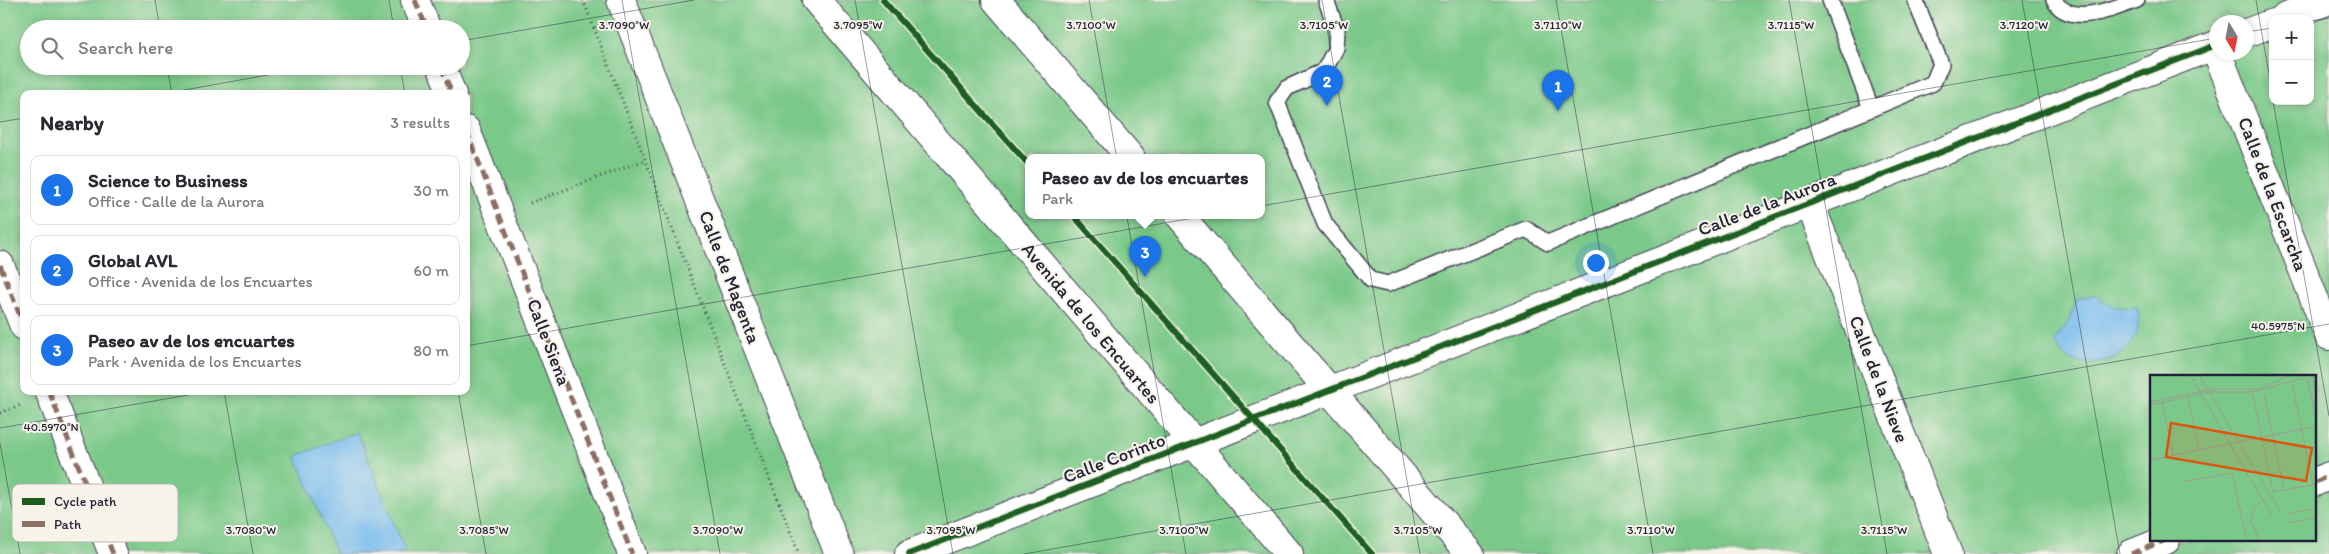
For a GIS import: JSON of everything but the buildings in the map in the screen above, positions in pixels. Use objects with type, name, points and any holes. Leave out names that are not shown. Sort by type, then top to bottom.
[{"type":"street","points":[[415,0],[423,20]]},
{"type":"street","name":"Calle de Magenta","points":[[621,0],[839,554]]},
{"type":"street","name":"Avenida de los Encuartes","points":[[816,0],[1289,554]]},
{"type":"street","points":[[996,0],[1128,154]]},
{"type":"street","points":[[2292,15],[2329,0]]},
{"type":"street","points":[[2254,30],[2269,24]]},
{"type":"street","name":"Calle de la Aurora","points":[[1329,390],[2209,51]]},
{"type":"street","name":"Calle de la Escarcha","points":[[2221,60],[2329,336]]},
{"type":"street","points":[[445,75],[450,90]]},
{"type":"street","name":"Calle Siena","points":[[470,140],[632,554]]},
{"type":"street","name":"Calle de la Nieve","points":[[1810,204],[1948,554]]},
{"type":"street","points":[[1183,219],[1470,554]]},
{"type":"street","points":[[0,265],[20,316]]},
{"type":"street","name":"Calle Corinto","points":[[909,554],[1329,390]]},
{"type":"street","points":[[51,395],[86,484]]},
{"type":"street","points":[[2316,482],[2329,476]]},
{"type":"street","points":[[108,542],[113,554]]},
{"type":"street","points":[[2131,554],[2161,542]]},
{"type":"lane","points":[[1326,0],[1337,30],[1336,48],[1324,71],[1287,88],[1277,102],[1325,224],[1371,280],[1388,284],[1526,229],[1548,243],[1933,83],[1941,64],[1915,0]]},
{"type":"lane","points":[[1830,0],[1871,108]]},
{"type":"lane","points":[[2054,0],[2068,12],[2082,15],[2106,12],[2137,0]]},
{"type":"path","points":[[583,0],[799,554]]},
{"type":"path","points":[[499,215],[645,160]]},
{"type":"green space","points":[[0,0],[2329,0],[2329,554],[0,554]]},
{"type":"water","points":[[2095,295],[2103,302],[2114,306],[2137,307],[2138,327],[2132,342],[2120,354],[2105,361],[2089,364],[2074,361],[2062,354],[2055,340],[2068,323],[2077,299]]},
{"type":"water","points":[[357,432],[405,550],[395,554],[336,554],[296,456]]},
{"type":"marked path","points":[[415,0],[423,20]]},
{"type":"marked path","points":[[445,75],[450,90]]},
{"type":"marked path","points":[[470,140],[632,554]]},
{"type":"marked path","points":[[0,265],[20,316]]},
{"type":"marked path","points":[[51,395],[86,484]]},
{"type":"marked path","points":[[2316,482],[2329,476]]},
{"type":"marked path","points":[[108,542],[113,554]]},
{"type":"marked path","points":[[2131,554],[2161,542]]},
{"type":"cycle path","points":[[883,0],[1025,160]]},
{"type":"cycle path","points":[[909,554],[2209,48]]},
{"type":"cycle path","points":[[1077,219],[1372,554]]},
{"type":"place","name":"Global AVL","points":[[1327,106]]},
{"type":"place","name":"Science to Business","points":[[1558,111]]},
{"type":"place","name":"Paseo av de los encuartes","points":[[1145,277]]}]
